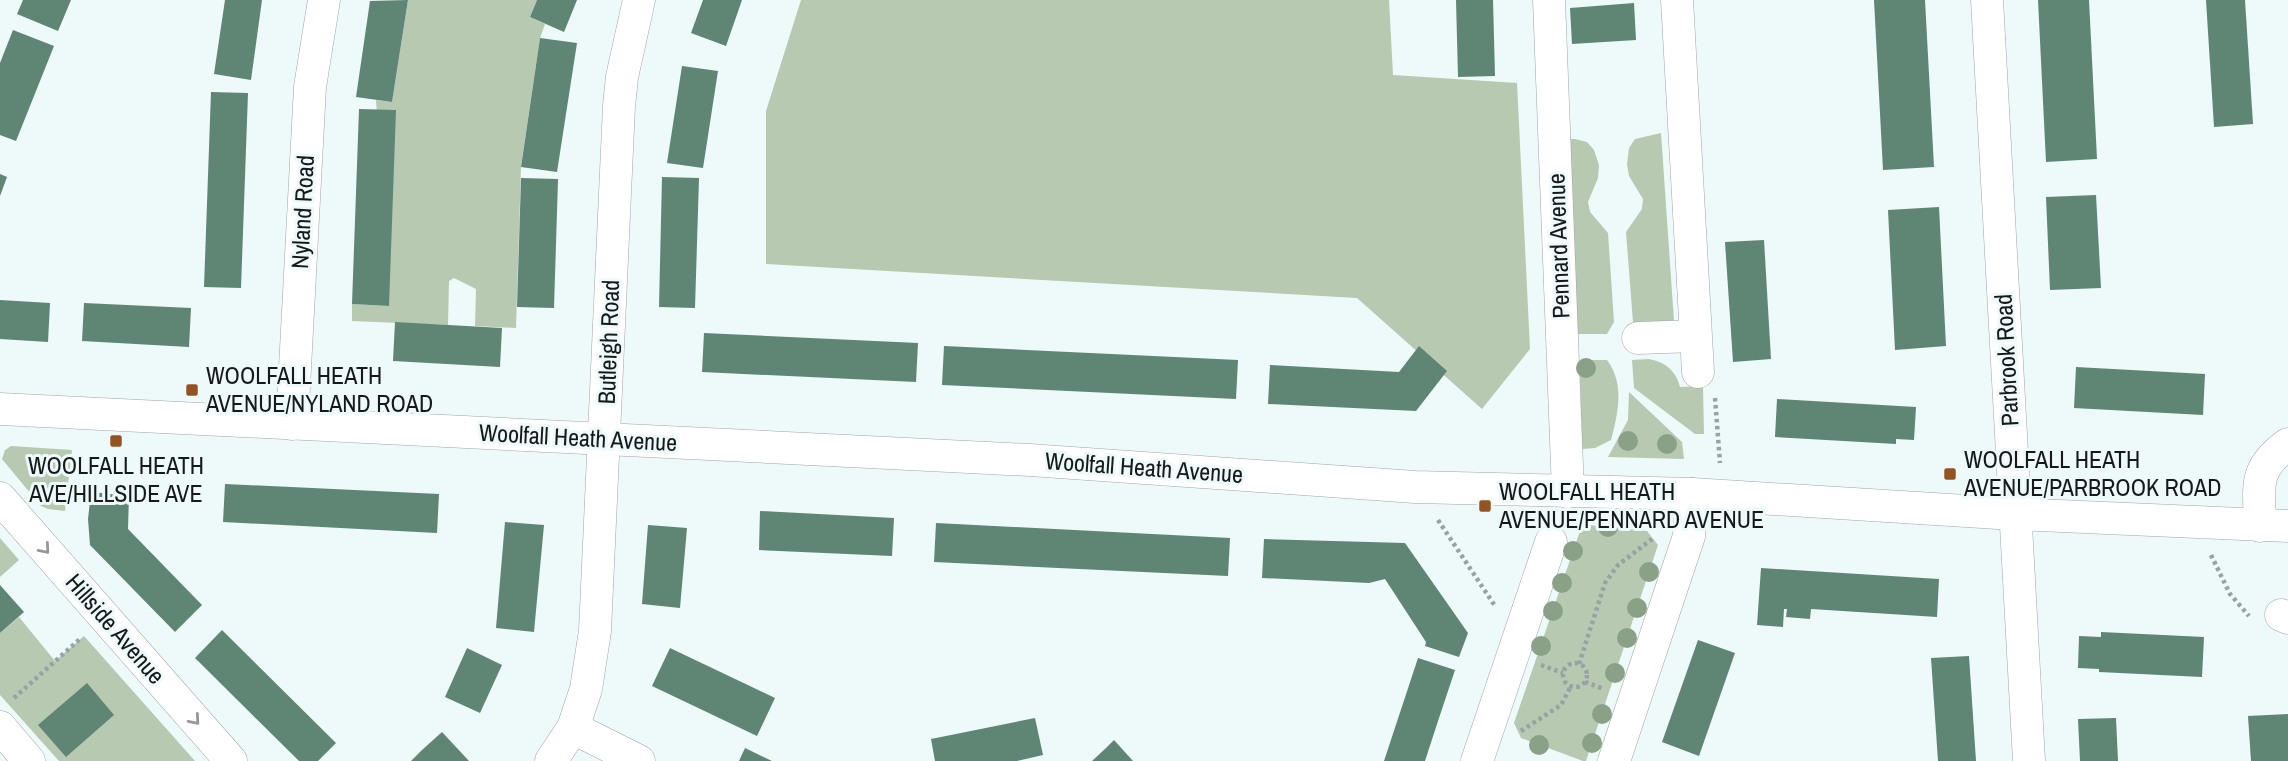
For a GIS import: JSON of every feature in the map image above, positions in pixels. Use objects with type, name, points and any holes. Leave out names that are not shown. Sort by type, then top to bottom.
[{"type":"street","name":"Nyland Road","points":[[292,424],[310,87],[324,0]]},
{"type":"street","name":"Butleigh Road","points":[[551,761],[573,728],[586,689],[595,631],[619,106],[622,77],[639,0]]},
{"type":"street","name":"Pennard Avenue","points":[[1549,0],[1568,492]]},
{"type":"street","points":[[1677,0],[1698,372]]},
{"type":"street","name":"Parbrook Road","points":[[1987,0],[2029,761]]},
{"type":"street","points":[[1638,338],[1695,336]]},
{"type":"street","name":"Woolfall Heath Avenue","points":[[0,409],[1030,460],[1415,486],[1707,495],[2014,514],[2274,526]]},
{"type":"street","points":[[2274,526],[2261,473],[2267,460],[2288,444]]},
{"type":"street","points":[[1614,761],[1689,536],[1707,495]]},
{"type":"street","name":"Hillside Avenue","points":[[0,498],[231,761]]},
{"type":"street","points":[[1477,761],[1526,651],[1551,542]]},
{"type":"street","points":[[4,715],[29,761]]},
{"type":"street","points":[[573,728],[639,761]]},
{"type":"path","points":[[1698,372],[1714,375],[1707,495]]},
{"type":"path","points":[[1415,486],[1526,651],[1563,673],[1565,681],[1571,686],[1579,687],[1585,682],[1587,671],[1579,664],[1571,664],[1563,673]]},
{"type":"path","points":[[2206,522],[2212,558],[2230,594],[2241,608],[2259,627],[2268,631],[2284,616]]},
{"type":"path","points":[[1579,664],[1605,583],[1618,565],[1653,539]]},
{"type":"path","points":[[4,715],[104,617]]},
{"type":"path","points":[[1585,682],[1609,691]]},
{"type":"path","points":[[1518,732],[1561,705],[1571,686]]},
{"type":"green space","points":[[408,0],[537,0],[530,17],[545,24],[540,38],[521,166],[516,328],[475,326],[476,289],[454,278],[449,281],[448,325],[352,321],[352,304],[388,306],[376,100],[392,102]]},
{"type":"green space","points":[[801,0],[1389,0],[1393,75],[1517,83],[1530,349],[1482,409],[1357,298],[766,264],[766,111]]},
{"type":"green space","points":[[1661,133],[1674,321],[1641,333],[1633,322],[1626,232],[1642,209],[1643,199],[1629,176],[1627,164],[1629,148],[1635,139]]},
{"type":"green space","points":[[1560,139],[1587,142],[1594,150],[1599,165],[1598,178],[1588,202],[1590,212],[1608,233],[1614,322],[1607,334],[1578,334],[1573,327]]},
{"type":"green space","points":[[1649,359],[1669,368],[1680,387],[1703,386],[1704,434],[1695,434],[1634,388],[1632,360]]},
{"type":"green space","points":[[1588,360],[1607,360],[1616,379],[1618,399],[1611,440],[1595,448],[1582,449],[1580,373]]},
{"type":"green space","points":[[1629,392],[1682,442],[1684,459],[1608,457],[1628,420]]},
{"type":"green space","points":[[11,446],[72,450],[65,511],[41,506],[2,459],[5,450]]},
{"type":"green space","points":[[1588,525],[1647,531],[1658,545],[1586,761],[1583,761],[1521,738],[1514,723],[1581,528]]},
{"type":"green space","points":[[0,538],[19,560],[0,577]]},
{"type":"green space","points":[[19,617],[55,661],[84,636],[195,761],[59,761],[0,695],[0,633]]},
{"type":"building","points":[[23,0],[71,0],[58,31],[17,14]]},
{"type":"building","points":[[225,0],[262,0],[251,80],[214,74]]},
{"type":"building","points":[[408,0],[392,102],[356,97],[370,1]]},
{"type":"building","points":[[537,0],[577,0],[564,32],[530,17]]},
{"type":"building","points":[[703,0],[742,0],[726,46],[691,33]]},
{"type":"building","points":[[1456,0],[1493,0],[1495,76],[1458,77]]},
{"type":"building","points":[[1874,0],[1925,0],[1934,167],[1883,170]]},
{"type":"building","points":[[2038,0],[2089,0],[2097,159],[2046,162]]},
{"type":"building","points":[[2206,0],[2245,0],[2253,124],[2214,127]]},
{"type":"building","points":[[1634,3],[1636,40],[1572,44],[1570,8]]},
{"type":"building","points":[[13,30],[54,46],[16,141],[0,135],[0,63]]},
{"type":"building","points":[[540,38],[577,43],[557,172],[521,167]]},
{"type":"building","points":[[682,66],[718,71],[703,168],[667,163]]},
{"type":"building","points":[[211,92],[248,93],[241,288],[204,287]]},
{"type":"building","points":[[359,109],[396,110],[389,306],[352,304]]},
{"type":"building","points":[[0,174],[7,177],[0,196]]},
{"type":"building","points":[[662,177],[699,178],[695,308],[659,307]]},
{"type":"building","points":[[521,178],[558,179],[554,308],[517,307]]},
{"type":"building","points":[[2096,195],[2101,288],[2050,290],[2046,197]]},
{"type":"building","points":[[1939,207],[1946,346],[1895,350],[1888,210]]},
{"type":"building","points":[[1764,240],[1771,359],[1733,362],[1725,242]]},
{"type":"building","points":[[0,300],[50,303],[48,342],[0,339]]},
{"type":"building","points":[[84,303],[191,308],[189,347],[82,341]]},
{"type":"building","points":[[395,322],[502,328],[500,367],[393,361]]},
{"type":"building","points":[[704,333],[918,343],[916,382],[702,372]]},
{"type":"building","points":[[944,346],[1238,360],[1236,399],[942,385]]},
{"type":"building","points":[[1419,346],[1447,371],[1416,411],[1268,404],[1270,365],[1399,372]]},
{"type":"building","points":[[2076,367],[2205,374],[2203,415],[2074,408]]},
{"type":"building","points":[[1777,399],[1916,407],[1914,440],[1896,439],[1896,444],[1775,437]]},
{"type":"building","points":[[225,484],[439,494],[437,533],[223,522]]},
{"type":"building","points":[[91,492],[129,496],[128,529],[202,605],[175,632],[90,545],[88,519]]},
{"type":"building","points":[[760,511],[894,518],[892,556],[759,550]]},
{"type":"building","points":[[505,522],[544,525],[534,632],[496,628]]},
{"type":"building","points":[[936,523],[1230,538],[1228,576],[934,562]]},
{"type":"building","points":[[648,525],[687,528],[680,608],[642,604]]},
{"type":"building","points":[[1264,539],[1405,543],[1468,633],[1459,657],[1425,646],[1426,642],[1385,579],[1369,583],[1262,578]]},
{"type":"building","points":[[1761,568],[1939,579],[1937,617],[1811,609],[1810,619],[1786,617],[1787,609],[1784,609],[1783,627],[1757,625]]},
{"type":"building","points":[[0,585],[24,612],[0,633]]},
{"type":"building","points":[[222,630],[336,743],[318,761],[299,761],[195,658]]},
{"type":"building","points":[[2101,632],[2204,637],[2202,677],[2099,672],[2099,669],[2078,668],[2079,636],[2101,637]]},
{"type":"building","points":[[1698,640],[1735,653],[1699,756],[1662,742]]},
{"type":"building","points":[[467,648],[502,665],[480,713],[445,697]]},
{"type":"building","points":[[670,648],[775,698],[757,736],[652,686]]},
{"type":"building","points":[[1969,656],[1976,761],[1938,761],[1931,658]]},
{"type":"building","points":[[1418,658],[1455,670],[1425,761],[1384,761]]},
{"type":"building","points":[[87,683],[114,715],[66,757],[38,725]]},
{"type":"building","points":[[2288,714],[2288,761],[2251,761],[2248,716]]},
{"type":"building","points":[[1035,718],[1043,755],[1017,761],[935,761],[931,739]]},
{"type":"building","points":[[2116,718],[2118,761],[2080,761],[2078,719]]},
{"type":"building","points":[[442,732],[469,761],[411,761],[422,750]]},
{"type":"building","points":[[1114,740],[1133,761],[1092,761],[1106,748]]},
{"type":"building","points":[[745,748],[772,761],[739,761]]},
{"type":"place","name":"WOOLFALL HEATH AVENUE/NYLAND ROAD","points":[[192,390]]},
{"type":"place","name":"WOOLFALL HEATH AVE/HILLSIDE AVE","points":[[116,441]]},
{"type":"place","name":"WOOLFALL HEATH AVENUE/PARBROOK ROAD","points":[[1950,474]]},
{"type":"place","name":"WOOLFALL HEATH AVENUE/PENNARD AVENUE","points":[[1485,506]]}]
